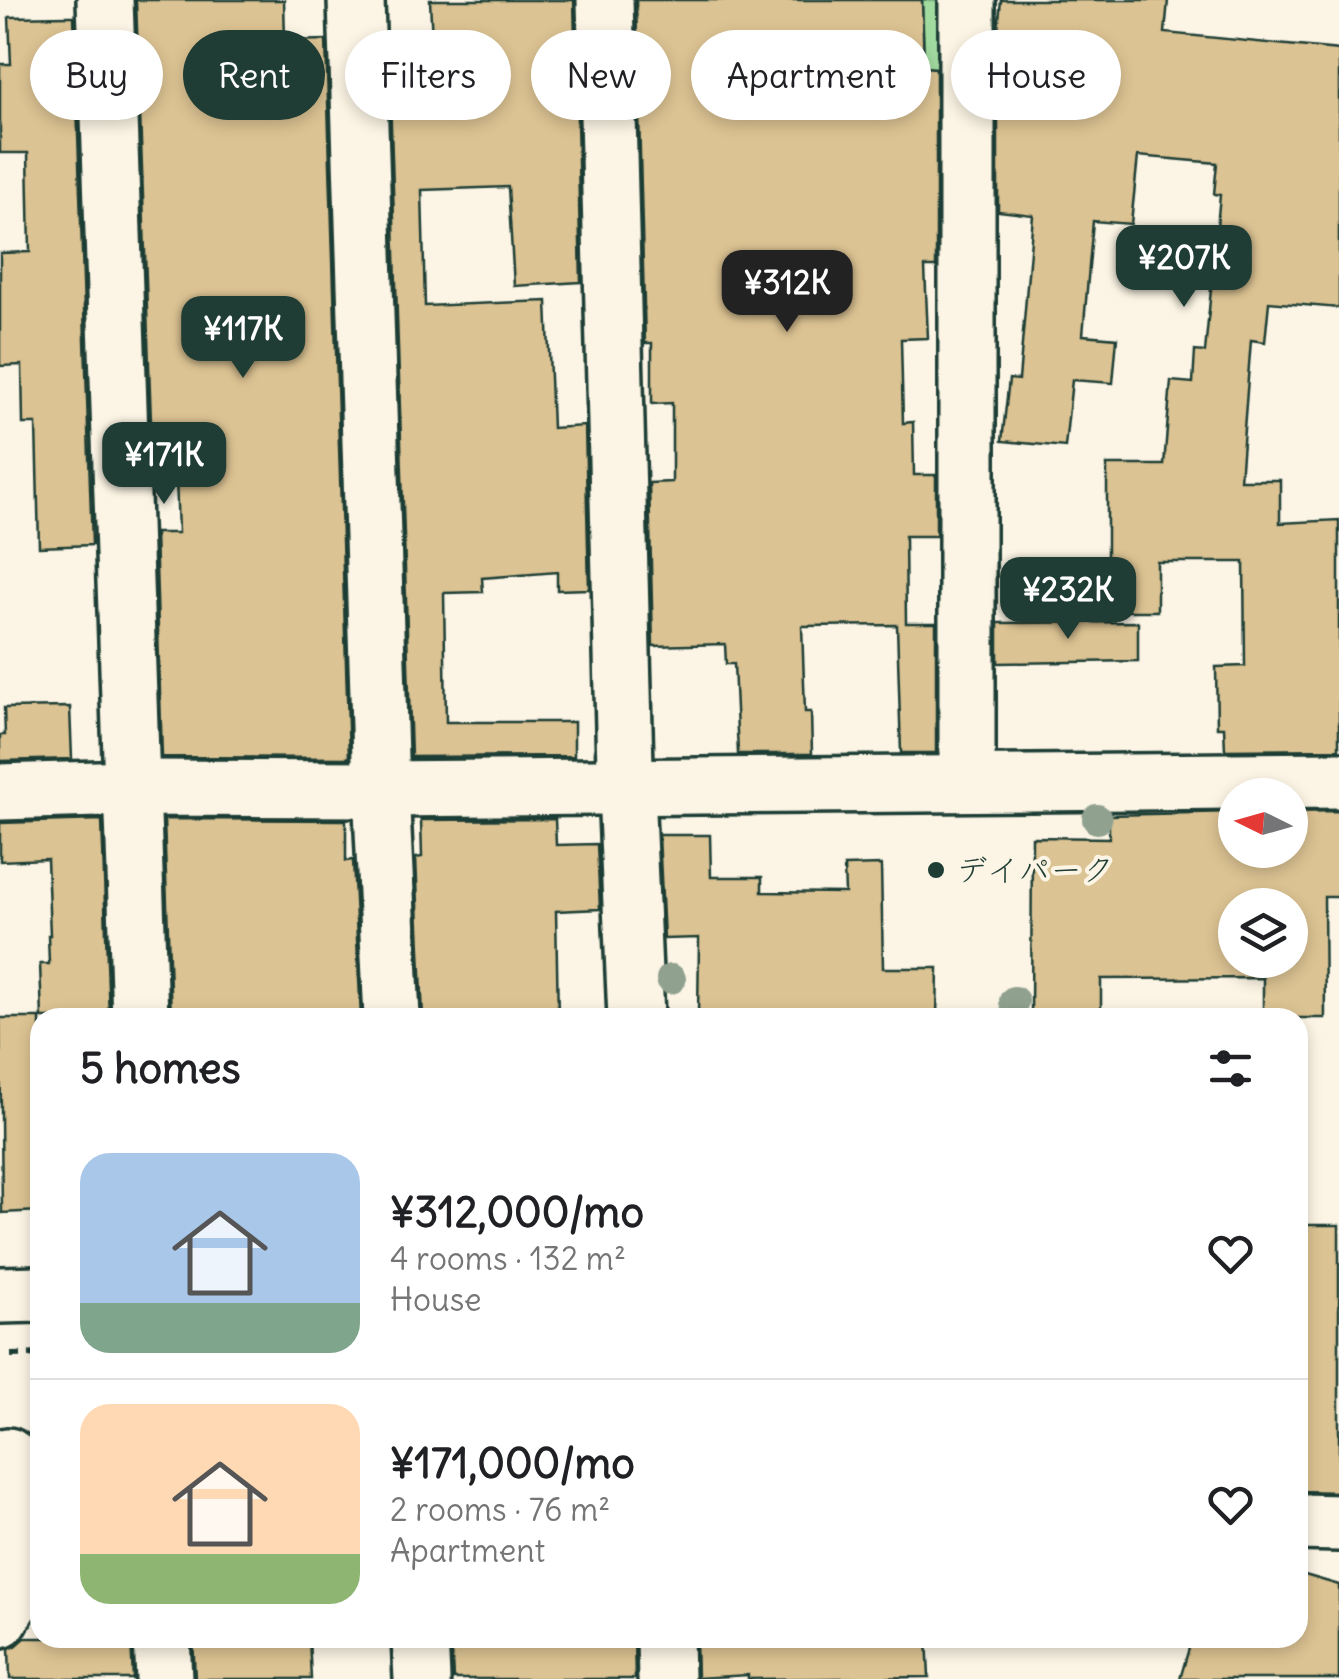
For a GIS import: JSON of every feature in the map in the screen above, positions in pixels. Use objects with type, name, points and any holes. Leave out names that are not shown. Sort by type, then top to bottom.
[{"type":"street","points":[[105,0],[140,1008]]},
{"type":"street","points":[[356,0],[392,1008]]},
{"type":"street","points":[[605,0],[636,1008]]},
{"type":"street","points":[[967,0],[968,783]]},
{"type":"street","points":[[0,792],[1339,780]]},
{"type":"street","points":[[0,1295],[30,1294]]},
{"type":"street","points":[[0,1619],[16,1593],[16,1456]]},
{"type":"street","points":[[1308,1522],[1339,1523]]},
{"type":"street","points":[[162,1648],[164,1679]]},
{"type":"street","points":[[420,1648],[422,1679]]},
{"type":"street","points":[[665,1648],[666,1679]]},
{"type":"path","points":[[12,1355],[30,1354]]},
{"type":"green space","points":[[922,0],[952,0],[953,168],[914,169],[924,120],[931,120],[931,30],[923,30]]},
{"type":"building","points":[[136,0],[284,0],[285,30],[183,30],[183,120],[325,120],[326,40],[349,758],[162,757],[155,533],[178,533],[175,448],[152,449],[140,120],[163,120],[163,30],[137,30]]},
{"type":"building","points":[[430,0],[574,0],[575,30],[531,30],[531,120],[577,120],[581,282],[514,286],[508,187],[422,190],[425,306],[547,301],[552,428],[585,426],[589,589],[557,590],[557,572],[482,578],[483,592],[444,593],[446,722],[574,722],[574,756],[411,757],[391,120],[511,120],[511,30],[431,30]]},
{"type":"building","points":[[636,0],[922,0],[923,30],[691,30],[691,120],[931,120],[931,68],[936,68],[936,267],[925,267],[928,338],[901,339],[903,423],[913,422],[914,475],[936,475],[936,536],[905,536],[906,623],[936,623],[936,753],[901,753],[897,625],[802,626],[805,712],[811,712],[812,754],[738,754],[734,664],[726,664],[725,644],[653,646],[649,483],[672,482],[672,403],[652,404],[652,343],[645,343],[639,120],[671,120],[671,30],[637,30]]},
{"type":"building","points":[[1001,0],[1168,0],[1165,33],[1339,50],[1339,308],[1269,302],[1265,342],[1251,340],[1240,480],[1280,480],[1280,523],[1339,520],[1339,749],[1225,750],[1224,727],[1217,727],[1216,667],[1245,666],[1244,562],[1157,562],[1157,611],[1107,611],[1107,465],[1164,465],[1171,381],[1193,383],[1195,351],[1205,352],[1220,195],[1214,194],[1217,163],[1138,156],[1131,224],[1093,221],[1083,335],[1117,338],[1113,383],[1072,380],[1065,447],[1002,441],[1009,379],[1019,380],[1033,215],[998,211],[998,120],[1121,120],[1121,30],[998,30]]},
{"type":"building","points":[[74,16],[74,30],[30,30],[30,120],[78,120],[92,545],[39,547],[36,424],[23,424],[22,365],[0,366],[0,253],[30,252],[28,153],[0,153],[0,64],[11,64],[9,17]]},
{"type":"building","points":[[1138,622],[1138,661],[998,663],[998,623]]},
{"type":"building","points":[[70,707],[72,759],[0,761],[0,735],[5,735],[4,708]]},
{"type":"building","points":[[1339,811],[1339,897],[1324,897],[1325,1018],[1308,1018],[1308,1008],[1263,1008],[1263,978],[1101,979],[1101,1008],[1031,1008],[1032,837],[1109,838],[1109,815],[1218,812],[1218,868],[1308,868],[1308,812]]},
{"type":"building","points":[[164,819],[346,820],[346,861],[353,860],[360,1008],[171,1008]]},
{"type":"building","points":[[555,819],[556,845],[597,844],[600,909],[556,911],[558,1008],[423,1008],[416,858],[422,857],[421,820]]},
{"type":"building","points":[[102,820],[109,1008],[42,1008],[40,964],[49,964],[47,859],[0,861],[0,823]]},
{"type":"building","points":[[659,835],[710,835],[711,877],[762,877],[762,892],[845,893],[844,866],[881,865],[883,968],[938,968],[937,1008],[698,1008],[699,938],[664,939]]},
{"type":"building","points":[[0,1018],[30,1018],[30,1212],[2,1213]]},
{"type":"building","points":[[1308,1225],[1339,1225],[1339,1492],[1308,1491]]},
{"type":"building","points":[[1308,1576],[1339,1585],[1339,1679],[1180,1679],[1189,1648],[1308,1648]]},
{"type":"building","points":[[30,1638],[30,1648],[131,1648],[133,1679],[10,1679],[9,1648]]},
{"type":"building","points":[[193,1648],[309,1648],[311,1679],[195,1679]]},
{"type":"building","points":[[451,1648],[634,1648],[635,1679],[453,1679]]},
{"type":"building","points":[[696,1648],[928,1648],[929,1677],[697,1678]]},
{"type":"place","name":"デイパーク","points":[[936,870]]}]
